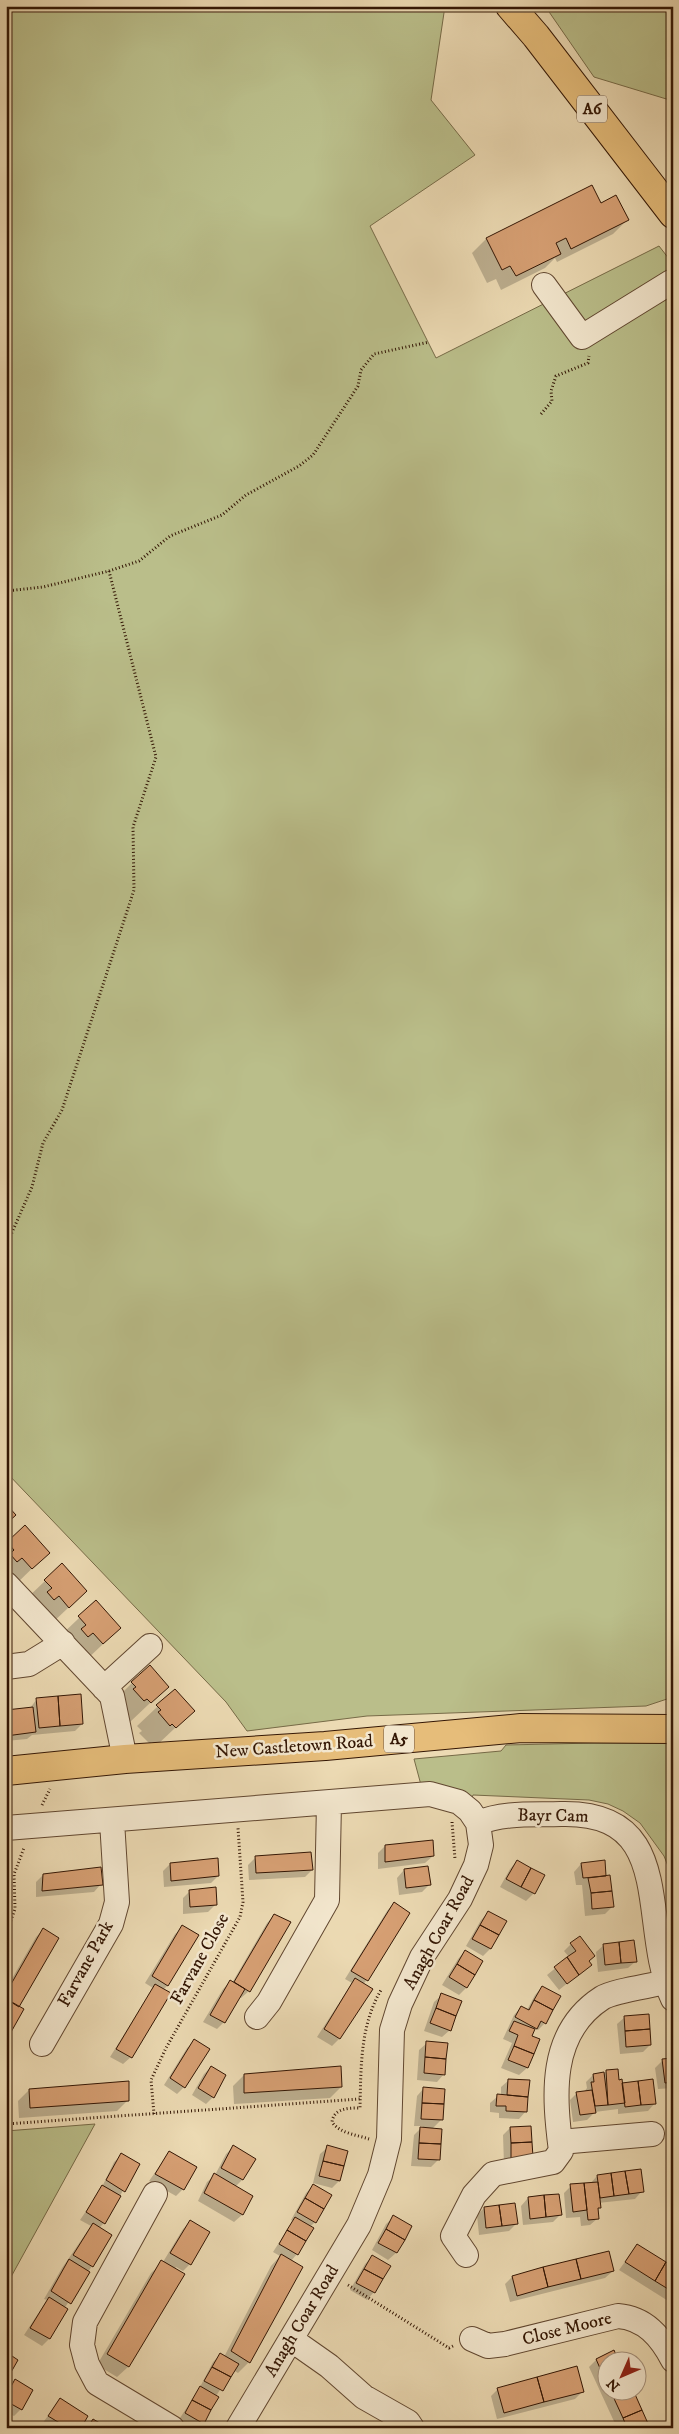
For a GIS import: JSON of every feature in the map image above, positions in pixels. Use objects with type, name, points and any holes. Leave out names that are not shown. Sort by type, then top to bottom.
[{"type":"highway","name":"A6","points":[[510,6],[536,36],[673,214]]},
{"type":"highway","name":"New Castletown Road","points":[[6,1771],[125,1758],[325,1746],[521,1728],[673,1729]]},
{"type":"street","points":[[544,285],[582,337],[671,282]]},
{"type":"street","points":[[6,1584],[63,1643],[111,1682],[112,1696],[125,1758]]},
{"type":"street","points":[[6,1667],[29,1664],[63,1643]]},
{"type":"street","points":[[111,1682],[150,1646]]},
{"type":"street","points":[[6,1828],[430,1794],[459,1802],[470,1811],[478,1823]]},
{"type":"street","points":[[269,2011],[326,1900],[329,1803]]},
{"type":"street","name":"Bayr Cam","points":[[478,1823],[490,1818],[510,1815],[581,1814],[601,1817],[622,1826],[636,1839],[648,1855],[654,1875],[669,1991]]},
{"type":"street","name":"Farvane Park","points":[[42,2044],[111,1924],[117,1902],[112,1821]]},
{"type":"street","name":"Anagh Coar Road","points":[[238,2428],[359,2225],[380,2175],[389,2139],[392,2030],[400,2004],[422,1957],[460,1899],[476,1865],[481,1845],[478,1823]]},
{"type":"street","points":[[466,2254],[453,2236],[474,2195],[493,2174],[553,2162],[560,2155],[556,2115],[556,2076],[562,2050],[572,2028],[603,1997],[669,1991]]},
{"type":"street","points":[[560,2142],[652,2134]]},
{"type":"street","points":[[156,2194],[86,2322],[82,2346],[87,2364],[97,2382],[172,2428]]},
{"type":"street","name":"Close Moore","points":[[472,2338],[488,2346],[505,2344],[618,2316],[633,2317],[659,2337],[673,2360]]},
{"type":"street","points":[[292,2340],[329,2366],[364,2397],[408,2422],[412,2428]]},
{"type":"path","points":[[542,414],[552,401],[550,391],[556,376],[588,363],[589,351],[582,337]]},
{"type":"path","points":[[6,591],[44,588],[110,571],[139,561],[170,536],[222,515],[246,496],[299,466],[313,455],[358,386],[361,370],[374,354],[430,342]]},
{"type":"path","points":[[6,1246],[32,1187],[43,1143],[62,1110],[134,890],[133,827],[156,757],[110,571]]},
{"type":"path","points":[[6,1934],[15,1909],[14,1874],[31,1827],[52,1784]]},
{"type":"path","name":"Farvane Close","points":[[154,2114],[151,2080],[166,2048],[240,1917],[243,1902],[236,1810]]},
{"type":"path","points":[[6,2124],[360,2099],[360,2108],[346,2108],[332,2117],[332,2122],[334,2126],[344,2131],[371,2139]]},
{"type":"path","points":[[330,2274],[449,2348],[472,2338]]},
{"type":"green space","points":[[6,6],[445,6],[431,100],[475,155],[370,226],[436,358],[659,246],[673,264],[673,1697],[646,1706],[367,1716],[247,1731],[226,1702],[6,1472]]},
{"type":"green space","points":[[545,6],[673,6],[673,101],[594,77]]},
{"type":"green space","points":[[663,1743],[673,1745],[673,1911],[668,1866],[664,1856],[640,1823],[623,1811],[608,1804],[589,1800],[473,1795],[471,1800],[421,1785],[414,1759],[501,1751],[506,1745]]},
{"type":"green space","points":[[95,2124],[6,2286],[6,2131]]},
{"type":"building","points":[[592,185],[601,203],[616,195],[629,220],[571,249],[566,238],[556,243],[561,254],[516,276],[510,266],[502,270],[486,238]]},
{"type":"building","points":[[6,1504],[16,1515],[6,1524]]},
{"type":"building","points":[[25,1525],[50,1553],[32,1569],[22,1558],[17,1562],[10,1554],[14,1550],[7,1542]]},
{"type":"building","points":[[62,1563],[87,1591],[69,1608],[59,1596],[54,1600],[47,1592],[52,1588],[44,1580]]},
{"type":"building","points":[[96,1600],[121,1628],[103,1644],[93,1633],[88,1637],[81,1629],[86,1625],[78,1616]]},
{"type":"building","points":[[150,1665],[169,1687],[151,1703],[147,1699],[144,1701],[133,1689],[136,1687],[131,1682]]},
{"type":"building","points":[[175,1689],[195,1711],[176,1728],[172,1724],[170,1726],[158,1712],[161,1710],[156,1705]]},
{"type":"building","points":[[81,1694],[83,1724],[60,1726],[58,1696]]},
{"type":"building","points":[[58,1696],[60,1726],[39,1728],[36,1698]]},
{"type":"building","points":[[33,1707],[36,1732],[6,1736],[6,1710]]},
{"type":"building","points":[[433,1840],[434,1856],[385,1862],[385,1845]]},
{"type":"building","points":[[311,1852],[313,1870],[256,1873],[255,1856]]},
{"type":"building","points":[[218,1858],[219,1876],[171,1881],[170,1863]]},
{"type":"building","points":[[517,1860],[531,1868],[521,1887],[506,1879]]},
{"type":"building","points":[[605,1860],[606,1876],[583,1878],[581,1863]]},
{"type":"building","points":[[428,1866],[431,1885],[406,1888],[404,1869]]},
{"type":"building","points":[[101,1867],[103,1885],[42,1891],[43,1874]]},
{"type":"building","points":[[531,1868],[545,1875],[535,1894],[521,1887]]},
{"type":"building","points":[[610,1875],[612,1891],[591,1893],[588,1878]]},
{"type":"building","points":[[216,1887],[217,1905],[190,1907],[189,1890]]},
{"type":"building","points":[[612,1891],[614,1907],[592,1909],[591,1893]]},
{"type":"building","points":[[394,1902],[410,1913],[368,1981],[351,1971]]},
{"type":"building","points":[[488,1911],[507,1921],[499,1935],[480,1925]]},
{"type":"building","points":[[274,1914],[291,1922],[250,1992],[234,1982]]},
{"type":"building","points":[[182,1925],[199,1935],[168,1986],[152,1976]]},
{"type":"building","points":[[480,1925],[499,1935],[491,1949],[472,1939]]},
{"type":"building","points":[[43,1928],[59,1938],[19,2007],[6,1999],[6,1993]]},
{"type":"building","points":[[580,1936],[595,1956],[589,1961],[592,1965],[579,1975],[567,1957],[576,1951],[570,1943]]},
{"type":"building","points":[[634,1940],[637,1962],[621,1963],[619,1942]]},
{"type":"building","points":[[619,1942],[621,1963],[605,1965],[603,1944]]},
{"type":"building","points":[[465,1950],[483,1961],[475,1975],[457,1964]]},
{"type":"building","points":[[567,1957],[579,1975],[567,1984],[554,1967]]},
{"type":"building","points":[[457,1964],[475,1975],[467,1988],[449,1977]]},
{"type":"building","points":[[355,1978],[373,1989],[340,2039],[324,2029]]},
{"type":"building","points":[[230,1980],[245,1989],[225,2023],[210,2015]]},
{"type":"building","points":[[155,1984],[171,1993],[132,2058],[116,2049]]},
{"type":"building","points":[[542,1986],[561,1996],[553,2010],[534,2000]]},
{"type":"building","points":[[441,1993],[462,2001],[456,2016],[436,2008]]},
{"type":"building","points":[[534,2000],[553,2010],[546,2024],[541,2021],[537,2029],[515,2017],[521,2006],[529,2010]]},
{"type":"building","points":[[10,2001],[24,2009],[6,2041],[6,2007]]},
{"type":"building","points":[[436,2008],[456,2016],[451,2031],[430,2023]]},
{"type":"building","points":[[649,2014],[650,2029],[625,2031],[624,2016]]},
{"type":"building","points":[[514,2021],[535,2029],[532,2036],[540,2039],[534,2054],[514,2046],[518,2035],[509,2031]]},
{"type":"building","points":[[650,2029],[651,2045],[626,2047],[625,2031]]},
{"type":"building","points":[[194,2039],[210,2049],[185,2088],[170,2078]]},
{"type":"building","points":[[426,2041],[448,2043],[446,2059],[425,2057]]},
{"type":"building","points":[[514,2046],[534,2054],[528,2068],[508,2060]]},
{"type":"building","points":[[425,2057],[446,2059],[445,2075],[424,2073]]},
{"type":"building","points":[[673,2058],[673,2082],[665,2083],[662,2059]]},
{"type":"building","points":[[211,2066],[226,2075],[214,2098],[198,2088]]},
{"type":"building","points":[[341,2066],[342,2087],[244,2093],[244,2074]]},
{"type":"building","points":[[618,2069],[619,2080],[622,2079],[625,2103],[608,2105],[606,2070]]},
{"type":"building","points":[[604,2072],[608,2105],[595,2106],[591,2082],[594,2082],[593,2074]]},
{"type":"building","points":[[508,2079],[530,2080],[528,2097],[507,2095]]},
{"type":"building","points":[[653,2079],[656,2104],[641,2105],[638,2081]]},
{"type":"building","points":[[129,2081],[129,2101],[30,2108],[29,2089]]},
{"type":"building","points":[[638,2081],[641,2105],[625,2107],[622,2083]]},
{"type":"building","points":[[423,2087],[445,2089],[444,2104],[422,2103]]},
{"type":"building","points":[[592,2090],[596,2113],[580,2115],[576,2092]]},
{"type":"building","points":[[497,2094],[528,2097],[527,2112],[506,2111],[506,2106],[496,2106]]},
{"type":"building","points":[[422,2103],[444,2104],[443,2120],[421,2119]]},
{"type":"building","points":[[531,2126],[532,2142],[511,2143],[510,2127]]},
{"type":"building","points":[[420,2127],[442,2129],[441,2144],[419,2143]]},
{"type":"building","points":[[532,2142],[533,2157],[511,2159],[511,2143]]},
{"type":"building","points":[[419,2143],[441,2144],[440,2160],[418,2159]]},
{"type":"building","points":[[233,2145],[256,2159],[243,2180],[221,2168]]},
{"type":"building","points":[[327,2145],[348,2151],[344,2166],[323,2161]]},
{"type":"building","points":[[169,2151],[197,2167],[184,2190],[155,2174]]},
{"type":"building","points":[[121,2153],[140,2164],[125,2192],[106,2180]]},
{"type":"building","points":[[323,2161],[344,2166],[340,2181],[319,2176]]},
{"type":"building","points":[[641,2169],[644,2192],[629,2194],[625,2171]]},
{"type":"building","points":[[625,2171],[629,2194],[614,2196],[611,2173]]},
{"type":"building","points":[[214,2173],[253,2196],[243,2215],[204,2193]]},
{"type":"building","points":[[611,2173],[614,2196],[600,2198],[597,2175]]},
{"type":"building","points":[[598,2182],[601,2208],[598,2208],[599,2219],[588,2220],[584,2183]]},
{"type":"building","points":[[584,2183],[587,2210],[573,2212],[570,2184]]},
{"type":"building","points":[[313,2184],[332,2195],[324,2209],[305,2198]]},
{"type":"building","points":[[102,2185],[121,2196],[105,2224],[86,2212]]},
{"type":"building","points":[[559,2194],[562,2215],[546,2217],[544,2195]]},
{"type":"building","points":[[544,2195],[546,2217],[530,2219],[528,2197]]},
{"type":"building","points":[[305,2198],[324,2209],[316,2223],[297,2212]]},
{"type":"building","points":[[515,2203],[518,2224],[502,2226],[499,2205]]},
{"type":"building","points":[[499,2205],[502,2226],[486,2228],[484,2207]]},
{"type":"building","points":[[393,2215],[412,2226],[405,2240],[386,2229]]},
{"type":"building","points":[[295,2217],[314,2228],[306,2241],[287,2230]]},
{"type":"building","points":[[190,2220],[210,2232],[191,2265],[170,2253]]},
{"type":"building","points":[[93,2223],[112,2235],[93,2267],[73,2255]]},
{"type":"building","points":[[386,2229],[405,2240],[397,2253],[378,2243]]},
{"type":"building","points":[[287,2230],[306,2241],[298,2255],[279,2244]]},
{"type":"building","points":[[637,2244],[666,2262],[655,2281],[625,2262]]},
{"type":"building","points":[[609,2251],[614,2271],[581,2279],[576,2259]]},
{"type":"building","points":[[281,2254],[303,2267],[250,2363],[231,2351]]},
{"type":"building","points":[[372,2255],[391,2266],[383,2279],[364,2269]]},
{"type":"building","points":[[69,2259],[90,2272],[71,2304],[51,2291]]},
{"type":"building","points":[[576,2259],[581,2279],[548,2287],[543,2267]]},
{"type":"building","points":[[161,2260],[185,2274],[129,2367],[107,2354]]},
{"type":"building","points":[[666,2262],[673,2266],[673,2292],[655,2281]]},
{"type":"building","points":[[543,2267],[548,2287],[517,2296],[512,2276]]},
{"type":"building","points":[[364,2269],[383,2279],[375,2293],[356,2283]]},
{"type":"building","points":[[49,2297],[68,2309],[50,2339],[30,2328]]},
{"type":"building","points":[[6,2352],[18,2360],[6,2381]]},
{"type":"building","points":[[220,2353],[239,2364],[231,2377],[212,2367]]},
{"type":"building","points":[[577,2366],[584,2392],[544,2402],[537,2377]]},
{"type":"building","points":[[212,2367],[231,2377],[223,2391],[204,2381]]},
{"type":"building","points":[[537,2377],[544,2402],[504,2413],[497,2388]]},
{"type":"building","points":[[15,2379],[33,2390],[22,2410],[6,2401],[6,2396]]},
{"type":"building","points":[[200,2386],[219,2397],[211,2410],[192,2400]]},
{"type":"building","points":[[60,2398],[88,2416],[81,2428],[68,2428],[48,2416]]},
{"type":"building","points":[[192,2400],[211,2410],[204,2424],[185,2413]]},
{"type":"building","points":[[616,2402],[638,2402],[642,2410],[623,2418]]},
{"type":"building","points":[[642,2410],[650,2428],[627,2428],[623,2418]]},
{"type":"building","points":[[93,2419],[108,2428],[87,2428]]}]
